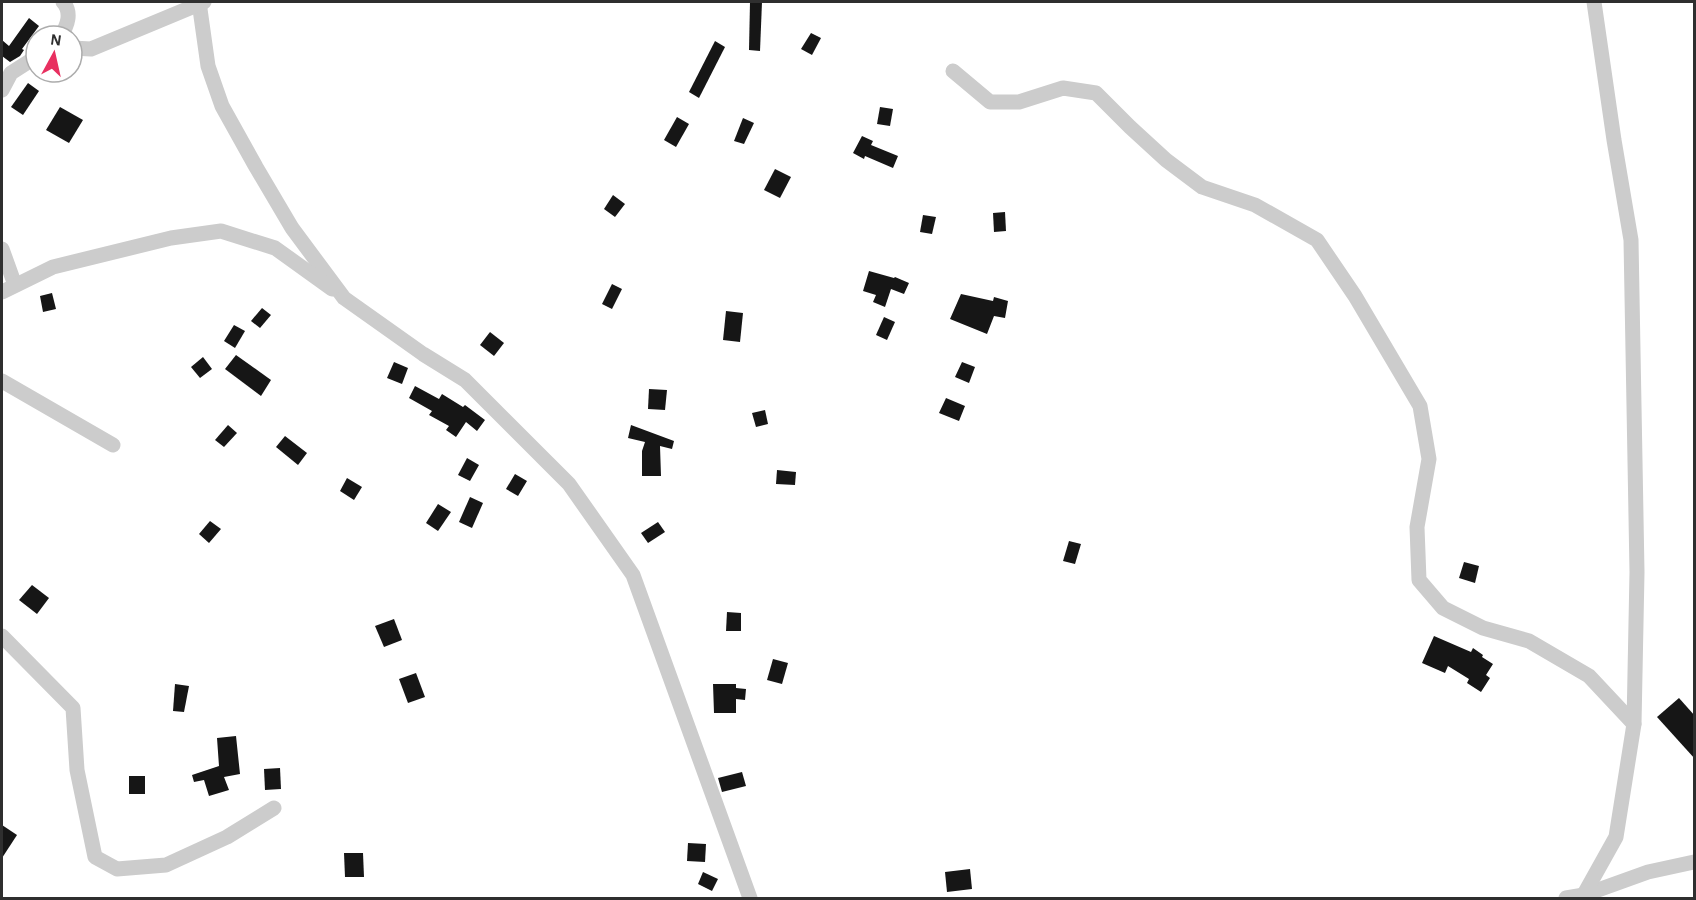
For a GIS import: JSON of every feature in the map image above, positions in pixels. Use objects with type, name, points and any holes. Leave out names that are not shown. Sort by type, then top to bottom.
[{"type":"street","points":[[63,2],[66,6],[68,20],[66,24]]},
{"type":"street","points":[[84,49],[91,49],[201,2],[208,66],[222,106],[292,228],[344,298]]},
{"type":"street","points":[[1583,897],[1616,837],[1634,724],[1637,572],[1631,240],[1594,2]]},
{"type":"street","points":[[2,90],[11,73],[24,65]]},
{"type":"street","points":[[953,71],[990,102],[1019,102],[1063,88],[1096,93],[1166,160],[1202,187],[1254,205],[1317,240],[1355,296],[1420,406],[1429,459],[1417,526],[1419,580],[1443,608],[1483,628],[1529,641],[1589,676],[1634,724]]},
{"type":"street","points":[[2,249],[8,288],[63,264],[171,238],[221,231],[275,248],[423,354],[465,380],[569,484],[633,575],[750,898]]},
{"type":"street","points":[[2,381],[113,446]]},
{"type":"street","points":[[2,636],[73,708],[77,770],[95,857],[117,869],[166,865],[228,837],[274,808]]},
{"type":"street","points":[[1566,898],[1583,897],[1648,872],[1695,862]]},
{"type":"building","points":[[750,2],[762,2],[760,51],[749,50]]},
{"type":"building","points":[[29,18],[36,24],[25,24]]},
{"type":"building","points":[[24,25],[22,49],[24,50],[20,56],[10,62],[2,56],[2,40],[9,46]]},
{"type":"building","points":[[811,33],[821,38],[812,55],[801,49]]},
{"type":"building","points":[[715,41],[725,47],[699,98],[689,92]]},
{"type":"building","points":[[27,84],[39,91],[23,115],[11,107]]},
{"type":"building","points":[[60,107],[83,120],[69,143],[46,130]]},
{"type":"building","points":[[880,107],[893,109],[890,126],[877,124]]},
{"type":"building","points":[[677,117],[689,124],[676,147],[664,140]]},
{"type":"building","points":[[743,118],[754,123],[744,144],[734,141]]},
{"type":"building","points":[[862,136],[873,141],[871,145],[898,156],[893,168],[853,153]]},
{"type":"building","points":[[775,169],[791,177],[780,198],[764,190]]},
{"type":"building","points":[[613,195],[625,204],[615,217],[604,209]]},
{"type":"building","points":[[1005,212],[1006,231],[994,232],[993,213]]},
{"type":"building","points":[[923,215],[936,217],[932,234],[920,232]]},
{"type":"building","points":[[869,271],[909,283],[904,294],[891,289],[885,307],[873,302],[876,295],[863,291]]},
{"type":"building","points":[[612,284],[622,289],[612,309],[602,304]]},
{"type":"building","points":[[52,293],[56,309],[43,312],[40,296]]},
{"type":"building","points":[[961,294],[993,301],[994,297],[1008,301],[1005,318],[994,316],[987,334],[950,319]]},
{"type":"building","points":[[262,308],[271,315],[260,328],[251,321]]},
{"type":"building","points":[[726,311],[743,313],[740,342],[723,340]]},
{"type":"building","points":[[884,317],[895,322],[887,340],[876,335]]},
{"type":"building","points":[[234,325],[245,331],[235,348],[224,341]]},
{"type":"building","points":[[490,332],[504,343],[494,356],[480,345]]},
{"type":"building","points":[[236,355],[271,380],[261,396],[225,369]]},
{"type":"building","points":[[203,357],[212,369],[200,378],[191,367]]},
{"type":"building","points":[[394,362],[408,368],[402,384],[387,378]]},
{"type":"building","points":[[962,362],[975,367],[969,383],[955,377]]},
{"type":"building","points":[[415,386],[439,399],[442,394],[463,407],[465,405],[485,420],[477,431],[466,422],[456,437],[446,430],[449,426],[429,415],[432,411],[409,398]]},
{"type":"building","points":[[649,389],[667,390],[665,410],[648,409]]},
{"type":"building","points":[[946,398],[965,406],[959,421],[939,413]]},
{"type":"building","points":[[765,410],[768,424],[756,427],[752,413]]},
{"type":"building","points":[[228,425],[237,433],[224,447],[215,440]]},
{"type":"building","points":[[631,425],[674,441],[672,449],[660,446],[661,476],[642,476],[642,451],[645,442],[628,438]]},
{"type":"building","points":[[285,436],[307,453],[298,465],[276,447]]},
{"type":"building","points":[[467,458],[479,465],[470,481],[458,475]]},
{"type":"building","points":[[777,470],[796,472],[795,485],[776,484]]},
{"type":"building","points":[[515,474],[527,481],[518,496],[506,489]]},
{"type":"building","points":[[347,478],[362,487],[354,500],[340,491]]},
{"type":"building","points":[[470,497],[483,503],[472,528],[459,522]]},
{"type":"building","points":[[438,504],[451,512],[438,531],[426,523]]},
{"type":"building","points":[[210,521],[221,529],[209,543],[199,534]]},
{"type":"building","points":[[658,522],[665,532],[648,543],[641,533]]},
{"type":"building","points":[[1069,541],[1081,544],[1075,564],[1063,561]]},
{"type":"building","points":[[1464,562],[1479,566],[1475,583],[1459,578]]},
{"type":"building","points":[[32,585],[49,598],[37,614],[19,600]]},
{"type":"building","points":[[727,612],[741,613],[741,631],[726,631]]},
{"type":"building","points":[[394,619],[402,640],[384,647],[375,626]]},
{"type":"building","points":[[1434,636],[1471,652],[1473,648],[1493,664],[1486,675],[1490,678],[1481,692],[1467,683],[1469,679],[1448,666],[1445,673],[1422,663]]},
{"type":"building","points":[[773,659],[788,663],[782,684],[767,680]]},
{"type":"building","points":[[416,673],[425,697],[408,703],[399,679]]},
{"type":"building","points":[[175,684],[189,686],[184,712],[173,711]]},
{"type":"building","points":[[713,684],[736,684],[736,688],[746,689],[745,700],[736,699],[736,713],[714,713]]},
{"type":"building","points":[[1679,698],[1695,716],[1695,759],[1657,717]]},
{"type":"building","points":[[236,736],[240,774],[224,777],[229,790],[209,796],[204,780],[194,782],[192,775],[219,766],[217,738]]},
{"type":"building","points":[[280,768],[281,789],[265,790],[264,769]]},
{"type":"building","points":[[742,772],[746,786],[722,792],[718,778]]},
{"type":"building","points":[[129,776],[145,776],[145,794],[129,794]]},
{"type":"building","points":[[2,825],[17,835],[2,858]]},
{"type":"building","points":[[688,843],[706,844],[705,862],[687,861]]},
{"type":"building","points":[[344,853],[363,853],[364,877],[345,877]]},
{"type":"building","points":[[970,869],[972,889],[947,892],[945,872]]},
{"type":"building","points":[[703,872],[718,879],[712,891],[698,884]]}]
